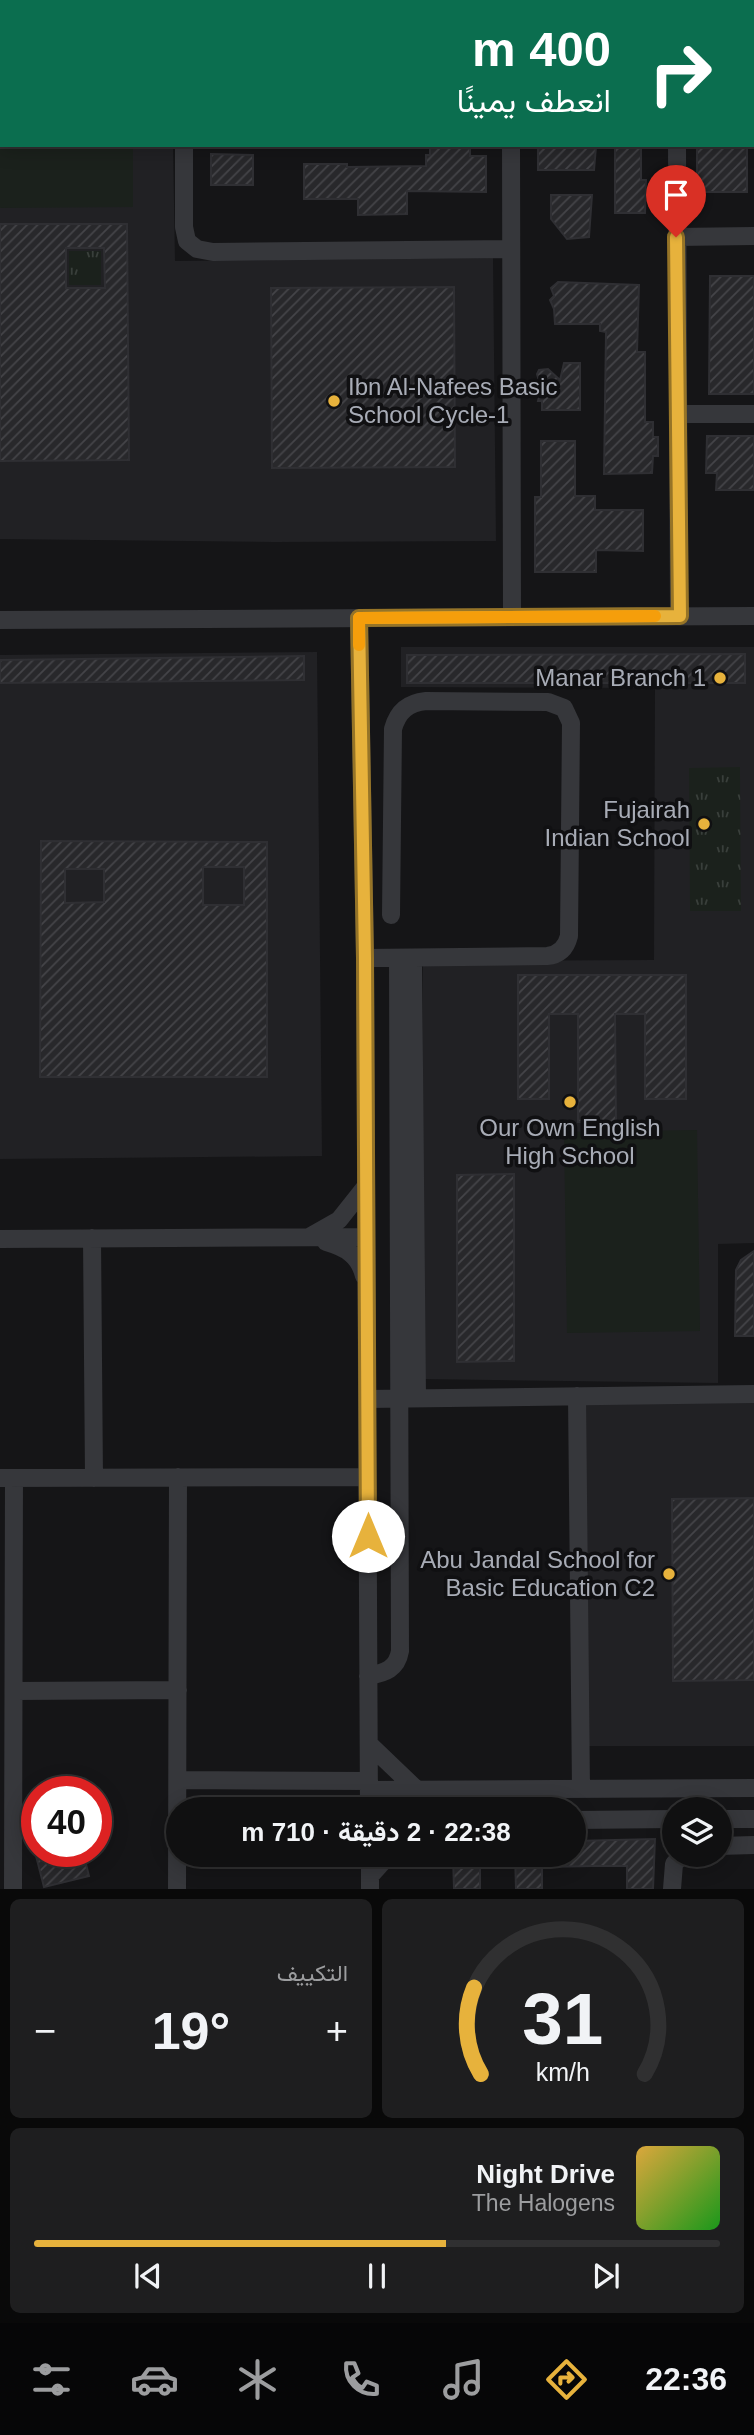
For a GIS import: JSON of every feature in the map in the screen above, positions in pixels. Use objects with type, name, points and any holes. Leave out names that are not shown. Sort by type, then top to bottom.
[{"type":"street","points":[[184,147],[184,227],[187,241],[198,249],[214,252],[511,249]]},
{"type":"street","points":[[511,147],[512,617]]},
{"type":"street","points":[[677,147],[680,616]]},
{"type":"street","points":[[676,237],[754,236]]},
{"type":"street","points":[[678,414],[754,414]]},
{"type":"street","points":[[0,620],[754,616]]},
{"type":"street","points":[[359,618],[365,958],[369,1797]]},
{"type":"street","points":[[365,958],[547,956],[557,954],[565,947],[569,936],[571,723],[567,712],[554,702],[426,701],[408,706],[401,712],[393,729],[391,915]]},
{"type":"street","points":[[361,739],[393,740]]},
{"type":"street","points":[[368,1676],[389,1671],[399,1659],[400,1490],[408,1399],[405,958]]},
{"type":"street","points":[[365,1109],[406,1109]]},
{"type":"street","points":[[309,1237],[339,1220],[366,1186]]},
{"type":"street","points":[[309,1237],[344,1247],[361,1262],[366,1286]]},
{"type":"street","points":[[0,1239],[366,1237]]},
{"type":"street","points":[[92,1238],[94,1478]]},
{"type":"street","points":[[367,1399],[754,1394]]},
{"type":"street","points":[[577,1396],[581,1789]]},
{"type":"street","points":[[13,1889],[7,1780],[14,1691],[7,1478],[178,1478],[368,1484],[400,1490]]},
{"type":"street","points":[[177,1889],[178,1478]]},
{"type":"street","points":[[368,1559],[400,1558]]},
{"type":"street","points":[[368,1607],[400,1606]]},
{"type":"street","points":[[14,1691],[178,1690]]},
{"type":"street","points":[[369,1744],[416,1789]]},
{"type":"street","points":[[178,1780],[369,1785],[416,1789],[754,1788]]},
{"type":"street","points":[[405,1797],[416,1789]]},
{"type":"street","points":[[586,1820],[662,1819]]},
{"type":"street","points":[[732,1819],[754,1819]]},
{"type":"street","points":[[732,1846],[754,1845]]},
{"type":"street","points":[[370,1883],[381,1867]]},
{"type":"street","points":[[672,1889],[674,1867]]},
{"type":"shaded area","points":[[0,147],[173,147],[175,261],[493,258],[496,541],[0,539]]},
{"type":"shaded area","name":"Our Own English High School","points":[[401,647],[754,647],[754,1243],[718,1244],[718,1383],[423,1379],[423,961],[654,960],[655,688],[401,687]]},
{"type":"shaded area","points":[[317,652],[322,1156],[0,1159],[0,655]]},
{"type":"shaded area","name":"Abu Jandal School for Basic Education C2","points":[[754,1402],[754,1746],[586,1746],[584,1403]]},
{"type":"green space","points":[[0,147],[133,147],[133,207],[0,208]]},
{"type":"green space","points":[[69,251],[101,251],[101,285],[69,285]]},
{"type":"green space","points":[[740,767],[741,911],[690,911],[689,768]]},
{"type":"green space","points":[[697,1130],[700,1331],[567,1333],[564,1132]]},
{"type":"building","points":[[430,147],[470,147],[470,156],[486,156],[486,192],[407,191],[407,214],[358,215],[358,199],[304,199],[304,164],[347,164],[347,167],[426,166],[426,155],[430,155]]},
{"type":"building","points":[[538,147],[596,147],[594,170],[538,170]]},
{"type":"building","points":[[615,147],[641,147],[641,180],[646,180],[645,213],[615,213]]},
{"type":"building","points":[[697,148],[747,148],[747,192],[697,192]]},
{"type":"building","points":[[211,154],[253,155],[253,185],[211,185]]},
{"type":"building","points":[[551,195],[592,195],[589,237],[567,239],[551,219]]},
{"type":"building","points":[[0,224],[127,224],[129,460],[0,461]],"holes":[[[66,248],[104,248],[105,288],[66,288]]]},
{"type":"building","points":[[710,276],[754,276],[754,394],[709,394]]},
{"type":"building","points":[[558,282],[639,285],[637,352],[645,352],[645,422],[653,422],[653,437],[658,437],[658,456],[653,456],[652,473],[604,474],[606,332],[600,331],[600,324],[555,324],[550,300],[554,296],[551,288]]},
{"type":"building","points":[[454,287],[455,467],[272,468],[271,288]]},
{"type":"building","points":[[564,363],[580,363],[580,410],[542,410],[542,401],[538,401],[541,388],[537,374],[539,370],[548,369],[560,380]]},
{"type":"building","points":[[707,436],[754,436],[754,490],[716,490],[717,473],[706,473]]},
{"type":"building","points":[[541,441],[575,441],[575,496],[595,496],[595,510],[643,510],[643,551],[596,550],[596,572],[535,572],[535,497],[541,497]]},
{"type":"building","points":[[745,654],[745,683],[407,683],[407,655]]},
{"type":"building","points":[[304,656],[304,680],[0,683],[0,660]]},
{"type":"building","points":[[41,841],[267,842],[267,1077],[40,1077]],"holes":[[[203,867],[244,867],[244,905],[203,905]],[[65,869],[104,869],[104,902],[65,903]]]},
{"type":"building","points":[[518,975],[686,975],[686,1099],[645,1099],[645,1014],[615,1014],[616,1122],[578,1122],[578,1014],[549,1014],[549,1099],[518,1099]]},
{"type":"building","points":[[514,1174],[514,1361],[457,1362],[457,1175]]},
{"type":"building","points":[[754,1251],[754,1336],[735,1336],[736,1270],[741,1260]]},
{"type":"building","points":[[754,1498],[754,1680],[673,1681],[672,1499]]},
{"type":"building","points":[[655,1839],[653,1889],[627,1889],[627,1866],[586,1866],[586,1841]]},
{"type":"building","points":[[39,1867],[87,1867],[89,1876],[44,1887]]},
{"type":"building","points":[[453,1867],[480,1867],[480,1889],[454,1889]]},
{"type":"building","points":[[515,1867],[542,1867],[542,1889],[516,1889]]},
{"type":"slow traffic","points":[[359,645],[359,618],[655,616]]},
{"type":"place","name":"Ibn Al-Nafees Basic School Cycle-1","points":[[334,401]]},
{"type":"place","name":"Manar Branch 1","points":[[720,678]]},
{"type":"place","name":"Fujairah Indian School","points":[[704,824]]},
{"type":"place","name":"Our Own English High School","points":[[570,1102]]},
{"type":"place","name":"Abu Jandal School for Basic Education C2","points":[[669,1574]]},
{"type":"route","points":[[368,1536],[365,958],[359,618],[680,616],[676,237]]}]
